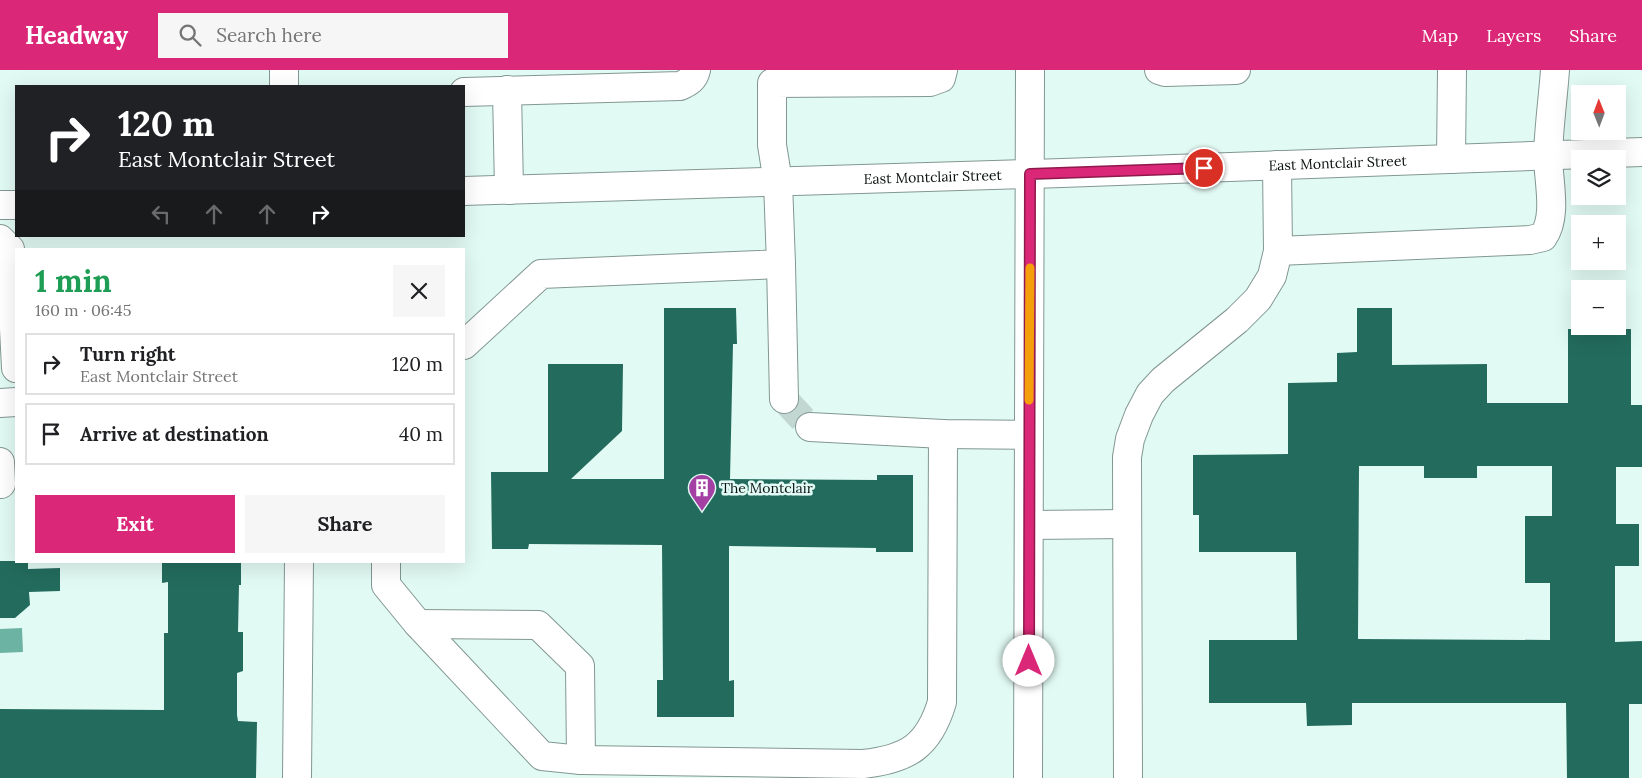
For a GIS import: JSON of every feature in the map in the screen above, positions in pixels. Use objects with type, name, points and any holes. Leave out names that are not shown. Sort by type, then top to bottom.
[{"type":"street","points":[[284,70],[284,85]]},
{"type":"street","points":[[465,92],[507,90],[540,80],[619,79],[680,86],[694,77],[696,70]]},
{"type":"street","points":[[784,399],[778,182],[772,145],[772,77],[930,82],[941,78],[943,70]]},
{"type":"street","points":[[1028,778],[1030,70]]},
{"type":"street","points":[[1159,70],[1165,72],[1236,70]]},
{"type":"street","points":[[1451,159],[1452,70]]},
{"type":"street","points":[[1278,251],[1530,240],[1543,237],[1549,229],[1551,217],[1548,155],[1555,70]]},
{"type":"street","points":[[507,90],[509,190]]},
{"type":"street","name":"East Montclair Street","points":[[465,192],[1642,152]]},
{"type":"street","points":[[1128,778],[1127,457],[1130,439],[1138,415],[1150,394],[1163,380],[1237,320],[1258,299],[1272,276],[1278,251],[1277,165]]},
{"type":"street","points":[[0,205],[15,205]]},
{"type":"street","points":[[0,239],[10,249],[15,348]]},
{"type":"street","points":[[465,345],[541,274],[781,264]]},
{"type":"street","points":[[0,403],[15,402]]},
{"type":"street","points":[[810,427],[943,434],[1029,436]]},
{"type":"street","points":[[386,563],[386,585],[418,624],[542,756],[581,760],[863,764],[886,761],[906,754],[925,738],[937,720],[942,702],[943,434]]},
{"type":"street","points":[[1029,525],[1127,524]]},
{"type":"street","points":[[297,778],[299,563]]},
{"type":"street","points":[[418,624],[538,625],[580,666],[581,760]]},
{"type":"shaded area","points":[[22,628],[23,652],[0,653],[0,629]]},
{"type":"building","name":"The Montclair","points":[[664,308],[736,308],[737,344],[733,344],[730,479],[877,480],[877,475],[913,475],[913,552],[876,552],[876,548],[729,546],[729,681],[734,680],[734,717],[657,717],[657,680],[663,680],[662,545],[529,544],[528,549],[492,549],[491,472],[548,472],[548,364],[623,364],[622,431],[571,479],[664,479]]},
{"type":"building","points":[[1357,308],[1392,308],[1392,365],[1487,364],[1487,403],[1568,403],[1568,329],[1571,329],[1571,335],[1626,335],[1626,329],[1631,329],[1631,405],[1642,405],[1642,467],[1616,467],[1616,524],[1639,524],[1639,566],[1615,566],[1615,642],[1642,641],[1642,704],[1629,704],[1629,778],[1567,778],[1566,703],[1352,703],[1352,725],[1307,726],[1306,703],[1209,703],[1209,640],[1297,640],[1296,552],[1199,552],[1199,515],[1193,515],[1193,455],[1288,454],[1288,383],[1337,382],[1337,353],[1357,352]],"holes":[[[1359,466],[1424,466],[1424,478],[1477,478],[1477,466],[1552,466],[1552,516],[1525,516],[1525,583],[1550,583],[1550,640],[1358,639]]]},
{"type":"building","points":[[0,561],[28,563],[28,569],[60,568],[60,591],[29,592],[30,605],[15,618],[0,618]]},
{"type":"building","points":[[162,563],[241,563],[238,632],[243,632],[243,671],[237,673],[237,715],[238,721],[257,722],[256,778],[0,778],[0,709],[164,710],[164,633],[168,633],[168,582],[162,583]]},
{"type":"tunnel","points":[[784,399],[810,427]]},
{"type":"slow traffic","points":[[1029,400],[1030,268]]},
{"type":"place","name":"The Montclair","points":[[702,512]]},
{"type":"route","points":[[1029,661],[1030,174],[1204,168]]}]
